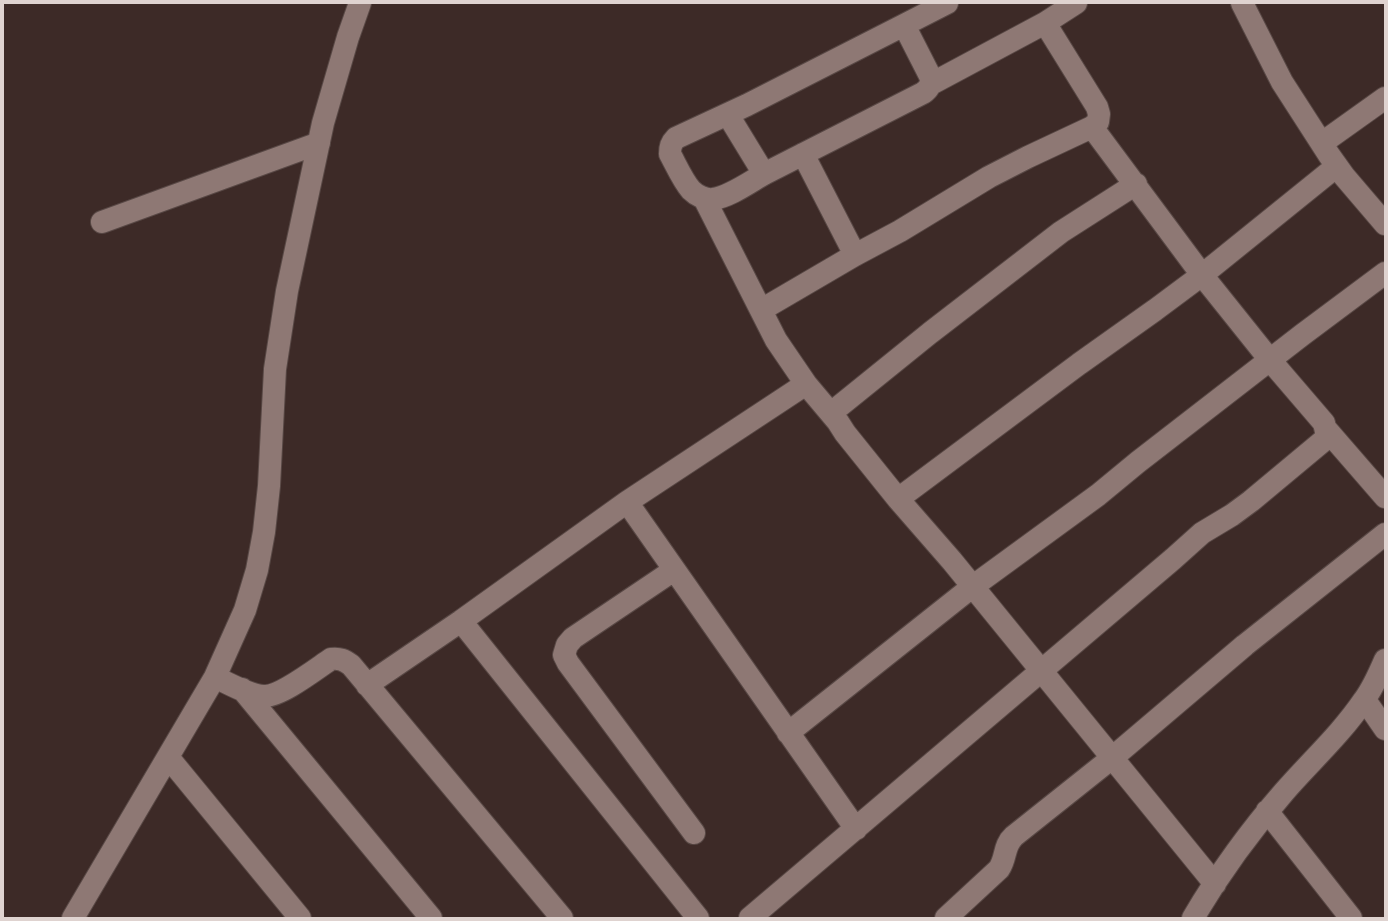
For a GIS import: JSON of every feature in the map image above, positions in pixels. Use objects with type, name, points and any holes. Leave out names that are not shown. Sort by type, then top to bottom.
[{"type":"street","points":[[73,918],[215,677],[245,610],[256,570],[264,532],[269,486],[275,369],[287,291],[319,143],[348,37],[360,3]]},
{"type":"street","points":[[904,25],[931,78],[931,84],[928,90],[764,174],[740,188],[723,195],[713,199],[704,198],[689,188],[670,154],[672,142],[676,138],[728,114],[947,3]]},
{"type":"street","points":[[931,84],[1045,23],[1076,3]]},
{"type":"street","points":[[1242,3],[1282,82],[1337,166],[1385,224]]},
{"type":"street","points":[[761,310],[855,255],[900,231],[989,177],[1092,127],[1098,122],[1099,114],[1097,107],[1045,23]]},
{"type":"street","points":[[1322,143],[1385,98]]},
{"type":"street","points":[[728,114],[764,174]]},
{"type":"street","points":[[750,918],[1174,559],[1202,533],[1232,515],[1251,501],[1327,436],[1324,423],[1270,360],[1202,274],[1092,127]]},
{"type":"street","points":[[102,222],[319,143]]},
{"type":"street","points":[[803,154],[855,255]]},
{"type":"street","points":[[898,499],[1202,274],[1337,166]]},
{"type":"street","points":[[831,413],[930,333],[1061,232],[1136,184]]},
{"type":"street","points":[[704,198],[776,340],[806,384],[831,413],[845,433],[898,499],[952,561],[1215,884]]},
{"type":"street","points":[[788,733],[972,587],[1098,494],[1270,360],[1385,273]]},
{"type":"street","points":[[367,685],[461,621],[627,502],[806,384]]},
{"type":"street","points":[[1326,429],[1385,497]]},
{"type":"street","points":[[627,502],[856,829]]},
{"type":"street","points":[[946,918],[1000,869],[1004,862],[1006,846],[1009,841],[1112,758],[1245,645],[1385,534]]},
{"type":"street","points":[[674,570],[573,638],[567,645],[564,655],[568,663],[694,833]]},
{"type":"street","points":[[461,621],[698,918]]},
{"type":"street","points":[[215,677],[242,689],[264,696],[281,691],[331,659],[338,658],[344,660],[351,665],[562,918]]},
{"type":"street","points":[[1200,914],[1215,884],[1267,811],[1344,726],[1365,700],[1376,681],[1385,660]]},
{"type":"street","points":[[242,689],[431,918]]},
{"type":"street","points":[[1365,700],[1385,729]]},
{"type":"street","points":[[168,757],[300,918]]},
{"type":"street","points":[[1267,811],[1351,918]]}]
